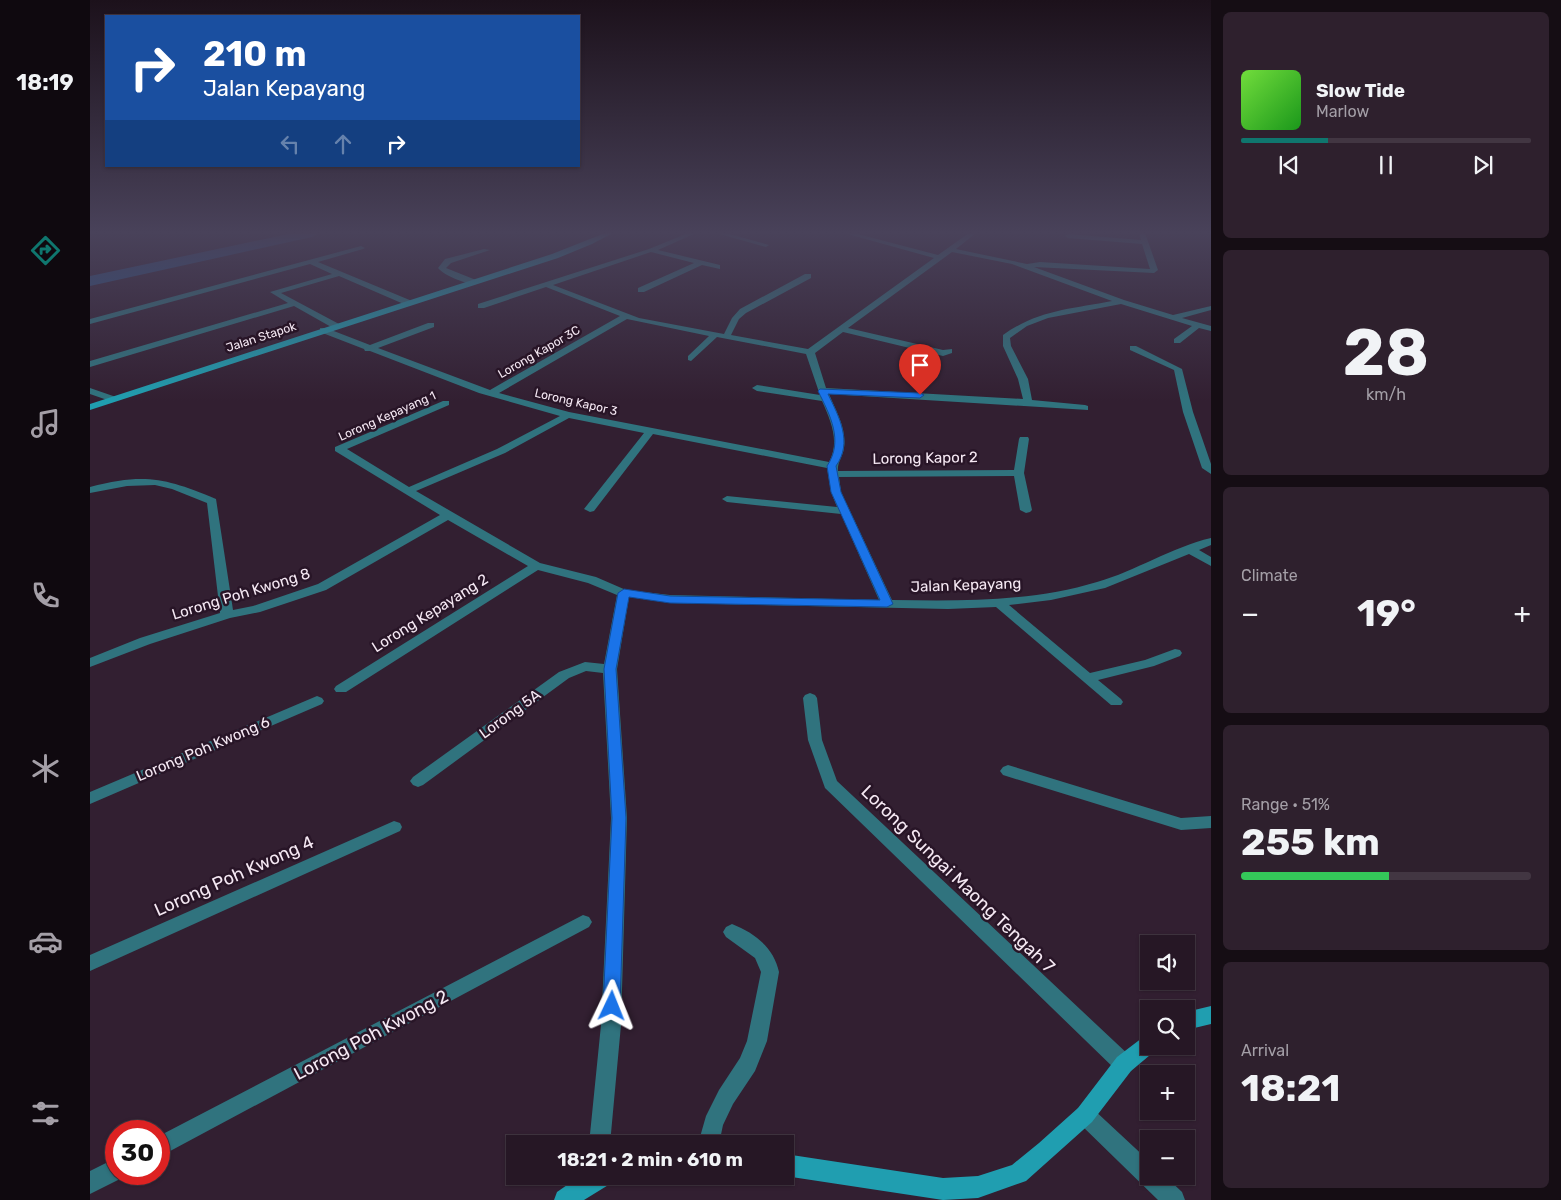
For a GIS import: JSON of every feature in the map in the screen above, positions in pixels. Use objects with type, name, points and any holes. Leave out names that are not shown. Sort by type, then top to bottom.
[{"type":"main road","name":"Jalan Stapok","points":[[90,406],[452,289]]},
{"type":"main road","points":[[1195,1019],[1211,1015]]},
{"type":"main road","points":[[794,1166],[943,1189],[978,1187],[1018,1173],[1085,1115],[1124,1064],[1140,1051]]},
{"type":"main road","points":[[565,1200],[587,1185]]},
{"type":"street","points":[[90,322],[208,289]]},
{"type":"street","points":[[285,289],[274,292],[292,304],[336,326]]},
{"type":"street","points":[[376,289],[409,303]]},
{"type":"street","points":[[481,306],[534,289]]},
{"type":"street","points":[[557,289],[626,316],[714,335],[810,352],[898,289]]},
{"type":"street","points":[[726,337],[736,318],[744,311],[784,289]]},
{"type":"street","points":[[1086,289],[1121,302],[1211,329]]},
{"type":"street","points":[[1028,402],[1022,379],[1007,346],[1006,337],[1024,324],[1046,316],[1121,302]]},
{"type":"street","points":[[90,364],[292,304]]},
{"type":"street","points":[[1172,317],[1211,308]]},
{"type":"street","name":"Lorong Kapor 3C","points":[[491,394],[626,316]]},
{"type":"street","points":[[368,348],[431,325]]},
{"type":"street","points":[[1177,341],[1198,325]]},
{"type":"street","points":[[843,329],[943,353],[949,351]]},
{"type":"street","name":"Lorong Kapor 3","points":[[323,330],[491,394],[568,415],[832,470]]},
{"type":"street","points":[[691,358],[714,335]]},
{"type":"street","points":[[1133,348],[1178,369],[1194,430],[1207,468],[1211,471]]},
{"type":"street","points":[[810,352],[824,395],[836,418],[840,437],[838,456],[832,470],[844,511],[887,604]]},
{"type":"street","points":[[757,388],[824,395],[1028,402],[1084,408]]},
{"type":"street","points":[[90,391],[113,399]]},
{"type":"street","name":"Lorong Kepayang 1","points":[[340,452],[340,447],[446,403]]},
{"type":"street","points":[[408,491],[501,451],[568,415]]},
{"type":"street","points":[[590,509],[651,431]]},
{"type":"street","points":[[1024,439],[1019,473],[1026,510]]},
{"type":"street","name":"Jalan Kepayang","points":[[340,452],[536,566],[592,580],[624,593],[670,599],[948,605],[999,603],[1051,596],[1101,585],[1211,541]]},
{"type":"street","name":"Lorong Kapor 2","points":[[832,470],[1019,473]]},
{"type":"street","points":[[90,490],[106,486],[155,482],[170,485],[212,501],[227,615]]},
{"type":"street","points":[[727,499],[844,511]]},
{"type":"street","name":"Lorong Poh Kwong 8","points":[[90,663],[144,640],[227,615],[256,609],[322,587],[448,515]]},
{"type":"street","points":[[1190,550],[1211,562]]},
{"type":"street","name":"Lorong Kepayang 2","points":[[341,689],[536,566]]},
{"type":"street","points":[[600,1135],[611,1025],[619,818],[610,669],[624,593]]},
{"type":"street","points":[[999,603],[1116,702]]},
{"type":"street","points":[[1087,678],[1149,663],[1175,653]]},
{"type":"street","name":"Lorong 5A","points":[[418,781],[564,675],[585,666],[610,669]]},
{"type":"street","name":"Lorong Sungai Maong Tengah 7","points":[[810,698],[815,740],[830,784],[1124,1064]]},
{"type":"street","name":"Lorong Poh Kwong 6","points":[[90,798],[317,701]]},
{"type":"street","points":[[1008,772],[1180,824],[1211,822]]},
{"type":"street","name":"Lorong Poh Kwong 4","points":[[90,963],[394,826]]},
{"type":"street","name":"Lorong Poh Kwong 2","points":[[170,1141],[583,922]]},
{"type":"street","points":[[710,1135],[713,1123],[726,1096],[748,1064],[757,1041],[770,972],[769,962],[763,951],[732,932]]},
{"type":"street","points":[[1085,1115],[1140,1167]]},
{"type":"street","points":[[90,1183],[105,1175]]},
{"type":"street","points":[[1158,1185],[1174,1200]]},
{"type":"route","points":[[612,1006],[619,818],[610,669],[624,593],[670,599],[887,604],[836,492],[832,466],[838,456],[840,437],[836,418],[822,391],[920,395]]}]
